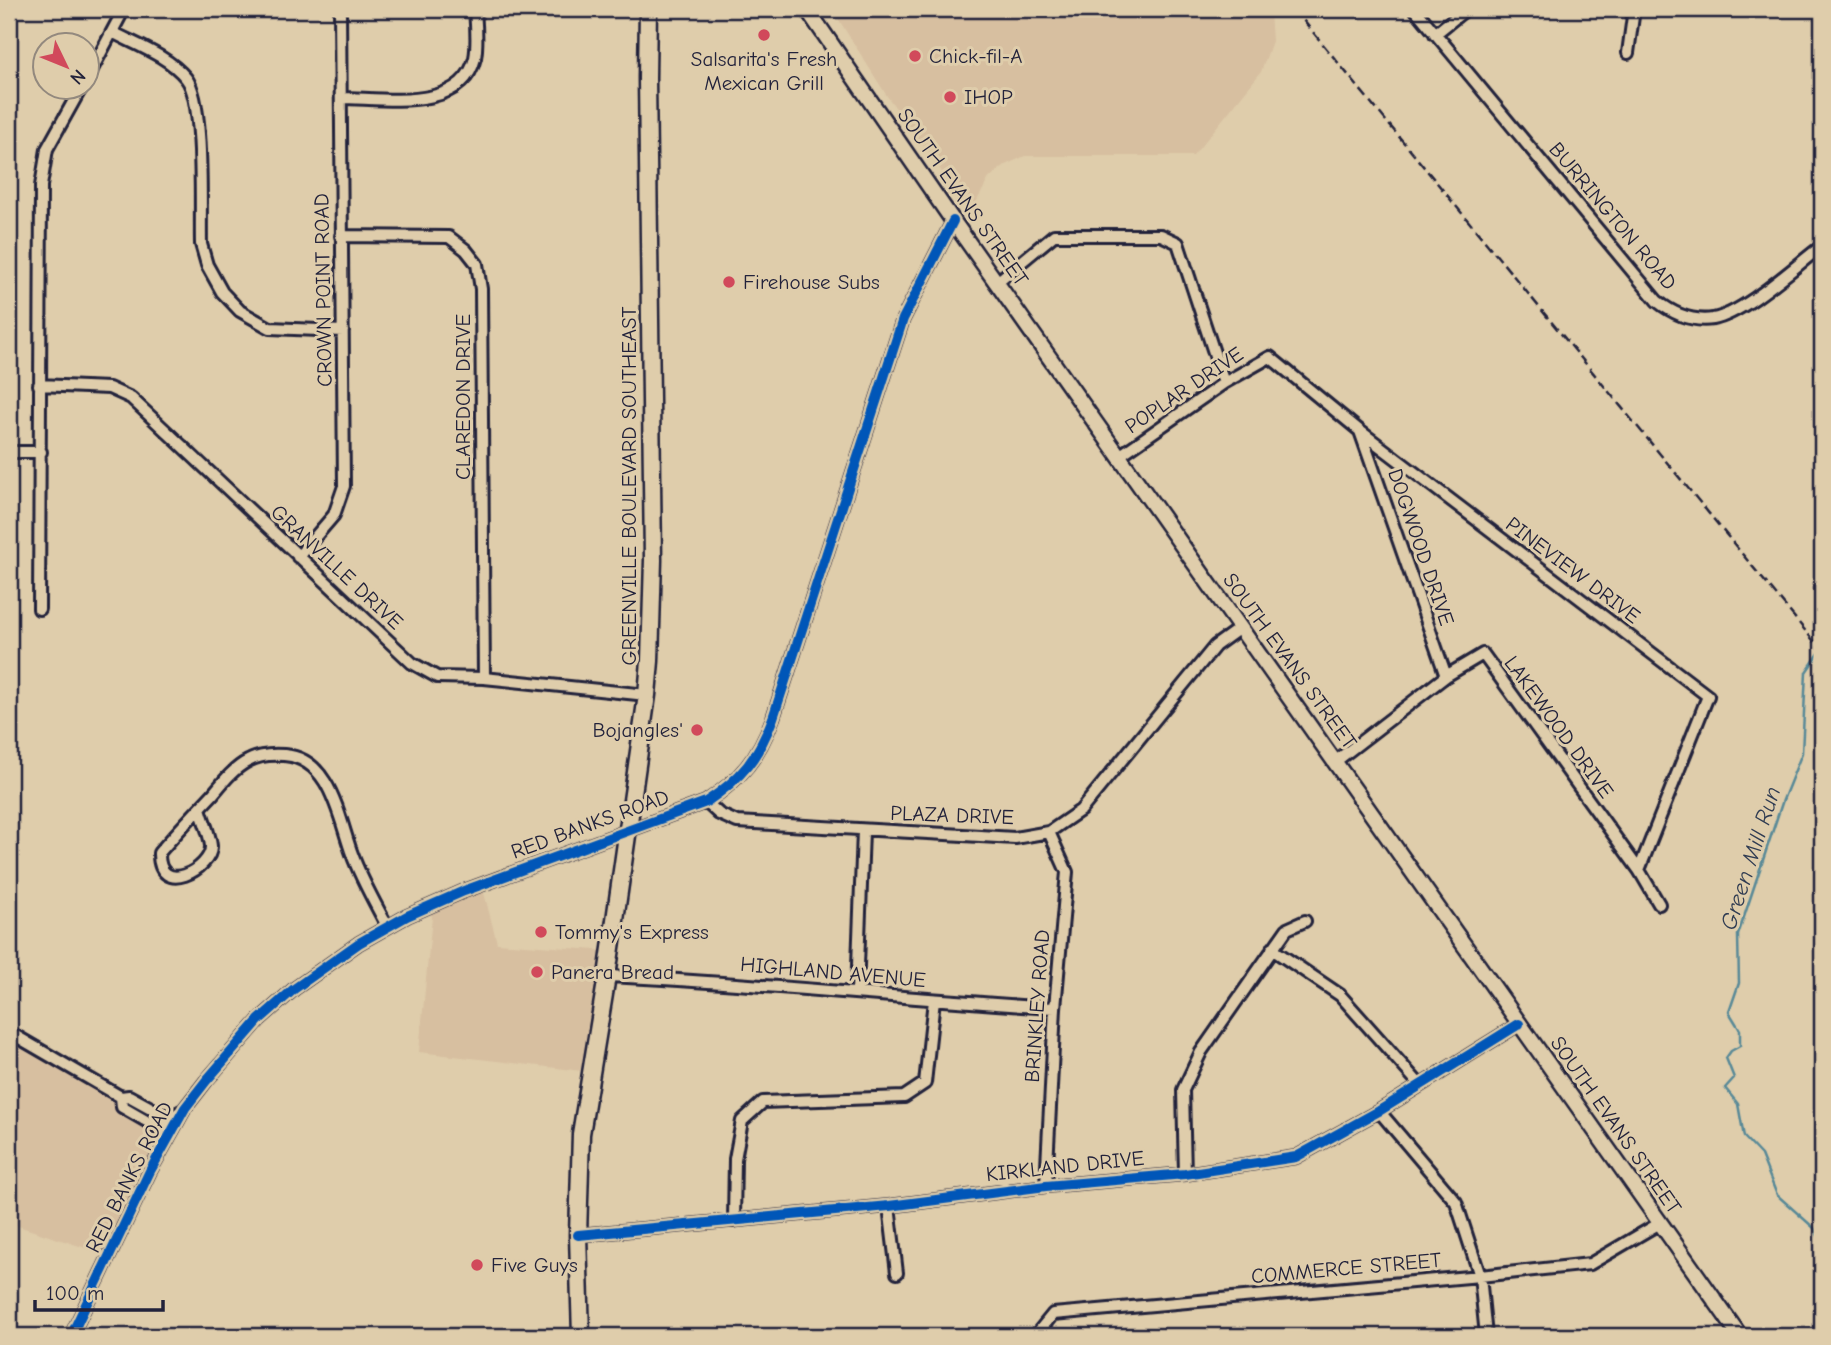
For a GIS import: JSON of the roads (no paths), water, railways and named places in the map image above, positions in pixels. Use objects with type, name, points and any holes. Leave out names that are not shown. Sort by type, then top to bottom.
[{"type":"highway","name":"GREENVILLE BOULEVARD SOUTHEAST","points":[[581,1336],[578,1235],[581,1134],[607,976],[647,695],[653,582],[648,9]]},
{"type":"main road","name":"SOUTH EVANS STREET","points":[[807,9],[953,221],[1740,1336]]},
{"type":"street","points":[[102,52],[124,9]]},
{"type":"street","name":"CROWN POINT ROAD","points":[[298,557],[334,515],[344,486],[340,9]]},
{"type":"street","points":[[341,98],[426,98],[446,93],[470,70],[475,57],[475,9]]},
{"type":"street","name":"BURRINGTON ROAD","points":[[1415,9],[1657,301],[1674,314],[1710,319],[1731,313],[1822,246]]},
{"type":"street","points":[[1436,34],[1466,9]]},
{"type":"street","points":[[1628,53],[1634,9]]},
{"type":"street","points":[[113,33],[172,64],[188,80],[197,109],[201,244],[207,265],[222,292],[240,311],[270,328],[343,331]]},
{"type":"street","points":[[39,609],[41,186],[47,149],[73,102]]},
{"type":"street","name":"RED BANKS ROAD","points":[[71,1336],[150,1171],[185,1108],[259,1020],[293,989],[332,960],[387,926],[464,891],[706,802],[727,788],[745,771],[758,754],[766,735],[902,319],[953,221]]},
{"type":"street","points":[[997,282],[1054,235],[1161,235],[1178,243],[1224,383]]},
{"type":"street","name":"CLAREDON DRIVE","points":[[341,236],[449,237],[466,250],[477,264],[481,289],[484,678]]},
{"type":"street","name":"POPLAR DRIVE","points":[[1119,456],[1224,383],[1270,357]]},
{"type":"street","name":"PINEVIEW DRIVE","points":[[1270,357],[1360,431],[1708,696],[1639,870]]},
{"type":"street","name":"GRANVILLE DRIVE","points":[[39,385],[108,388],[131,398],[412,663],[438,677],[484,678],[647,695]]},
{"type":"street","name":"DOGWOOD DRIVE","points":[[1360,431],[1446,676]]},
{"type":"street","points":[[9,452],[41,452]]},
{"type":"street","name":"PLAZA DRIVE","points":[[706,802],[719,814],[737,822],[1015,838],[1049,832],[1081,810],[1215,646],[1240,628]]},
{"type":"street","name":"LAKEWOOD DRIVE","points":[[1336,761],[1446,676],[1483,654],[1639,870],[1659,904]]},
{"type":"street","points":[[200,808],[211,847],[209,854],[187,876],[170,876],[163,872],[160,866],[159,853],[200,808],[233,772],[248,761],[264,755],[290,755],[303,760],[315,768],[324,780],[352,856],[387,926]]},
{"type":"street","points":[[857,992],[863,831]]},
{"type":"street","name":"BRINKLEY ROAD","points":[[1046,1186],[1055,1008],[1067,872],[1049,832]]},
{"type":"street","points":[[1185,1174],[1182,1090],[1201,1052],[1272,948],[1287,929],[1305,921]]},
{"type":"street","points":[[1272,948],[1340,995],[1420,1085]]},
{"type":"street","name":"HIGHLAND AVENUE","points":[[607,976],[732,982],[1055,1008]]},
{"type":"street","points":[[734,1221],[735,1159],[742,1121],[763,1102],[904,1097],[925,1083],[934,1000]]},
{"type":"street","name":"KIRKLAND DRIVE","points":[[578,1235],[889,1206],[1046,1186],[1185,1174],[1296,1157],[1379,1111],[1519,1024]]},
{"type":"street","points":[[9,1032],[121,1097],[122,1107],[162,1130],[185,1108]]},
{"type":"street","points":[[1379,1111],[1456,1202],[1480,1276],[1486,1336]]},
{"type":"street","points":[[889,1206],[897,1273]]},
{"type":"street","name":"COMMERCE STREET","points":[[1035,1336],[1053,1314],[1590,1264],[1660,1223]]},
{"type":"waterway","name":"Green Mill Run","points":[[1822,649],[1806,672],[1802,753],[1783,800],[1738,935],[1739,983],[1729,1012],[1740,1030],[1740,1046],[1726,1058],[1734,1078],[1725,1088],[1738,1104],[1744,1137],[1761,1155],[1777,1195],[1814,1228],[1822,1244]]},
{"type":"railway","points":[[1294,9],[1822,651]]},
{"type":"place","name":"Salsarita's Fresh Mexican Grill","points":[[764,35]]},
{"type":"place","name":"Chick-fil-A","points":[[915,56]]},
{"type":"place","name":"IHOP","points":[[950,97]]},
{"type":"place","name":"Firehouse Subs","points":[[729,282]]},
{"type":"place","name":"Bojangles'","points":[[697,730]]},
{"type":"place","name":"Tommy's Express","points":[[541,932]]},
{"type":"place","name":"Panera Bread","points":[[537,972]]},
{"type":"place","name":"Five Guys","points":[[477,1265]]}]
